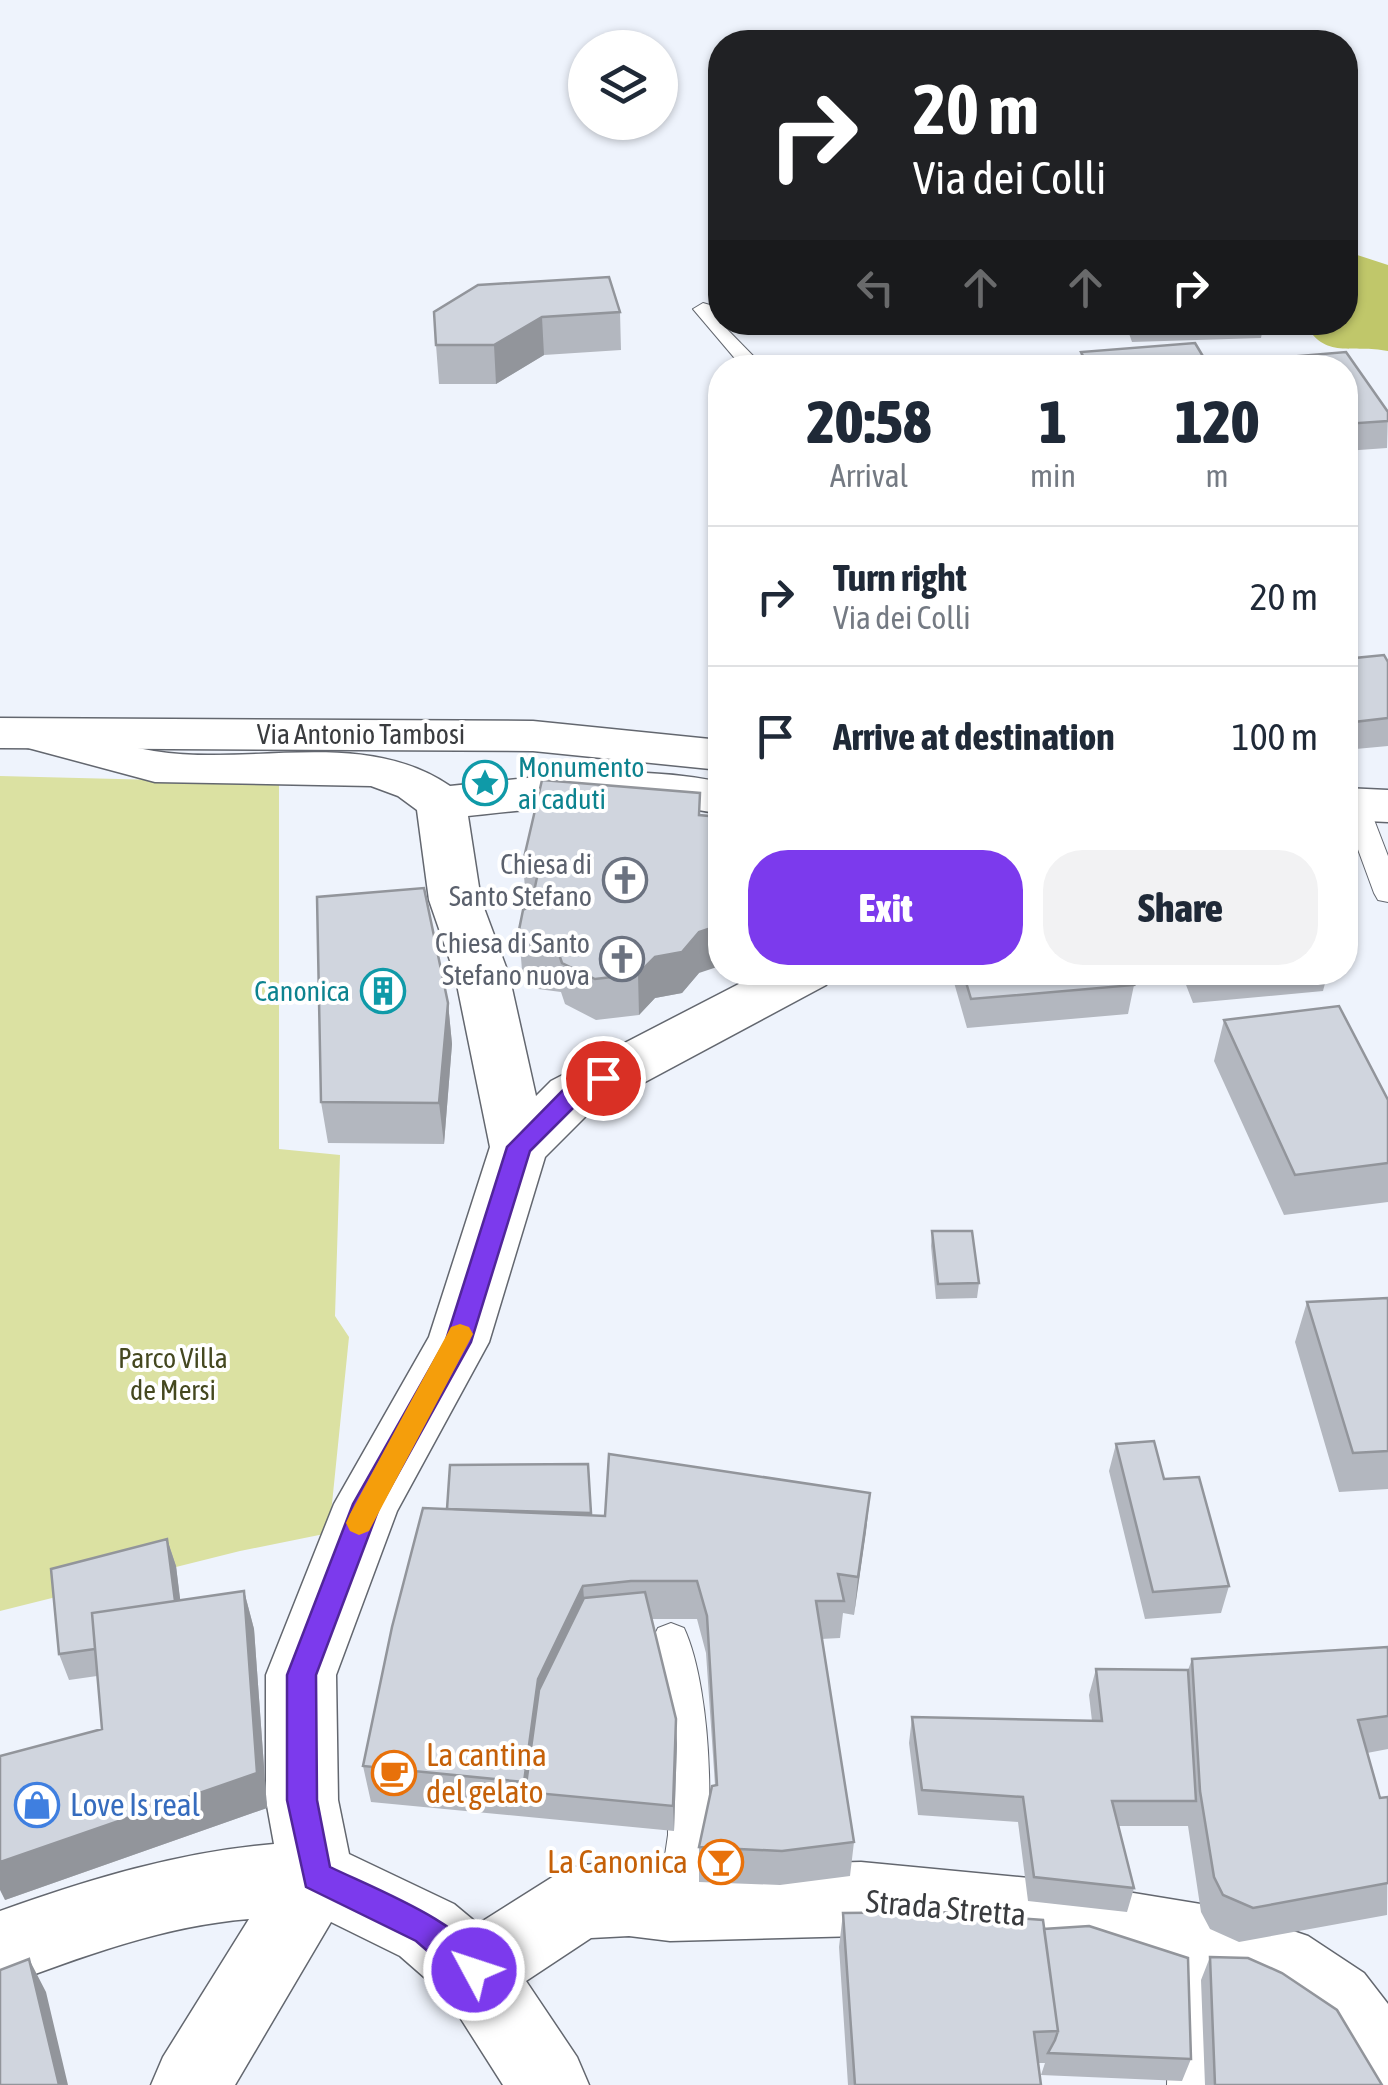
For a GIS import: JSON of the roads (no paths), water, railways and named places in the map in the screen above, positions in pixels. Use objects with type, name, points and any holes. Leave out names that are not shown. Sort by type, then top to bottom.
[{"type":"street","name":"Via Antonio Tambosi","points":[[17,734],[533,736],[708,754]]},
{"type":"street","points":[[17,734],[155,767],[376,771],[415,786],[441,803],[576,786],[651,788],[708,796]]},
{"type":"street","points":[[441,803],[455,900],[482,975],[519,1147]]},
{"type":"street","points":[[191,2085],[317,1877],[302,1800],[302,1675],[366,1504],[458,1342],[519,1147],[571,1096],[782,985]]},
{"type":"street","points":[[0,1949],[111,1909],[219,1885],[317,1877],[427,1930],[474,1970],[548,2085]]},
{"type":"street","name":"Strada Stretta","points":[[474,1970],[580,1902],[629,1898],[678,1904],[861,1899],[1060,1918],[1190,1940],[1282,1963],[1337,2000],[1388,2068]]},
{"type":"lane","points":[[703,309],[708,318]]},
{"type":"lane","points":[[725,335],[744,355]]},
{"type":"lane","points":[[1363,805],[1388,893]]},
{"type":"lane","points":[[671,1640],[686,1706],[688,1835],[678,1904]]},
{"type":"lane","points":[[1189,2085],[1190,1940]]},
{"type":"place","name":"Monumento ai caduti","points":[[485,783]]},
{"type":"place","name":"Chiesa di Santo Stefano","points":[[625,880]]},
{"type":"place","name":"Chiesa di Santo Stefano nuova","points":[[622,959]]},
{"type":"place","name":"Canonica","points":[[383,991]]},
{"type":"place","name":"La cantina del gelato","points":[[394,1773]]},
{"type":"place","name":"Love Is real","points":[[37,1805]]},
{"type":"place","name":"La Canonica","points":[[721,1862]]},
{"type":"park label","name":"Parco Villa de Mersi","points":[[173,1374]]}]
